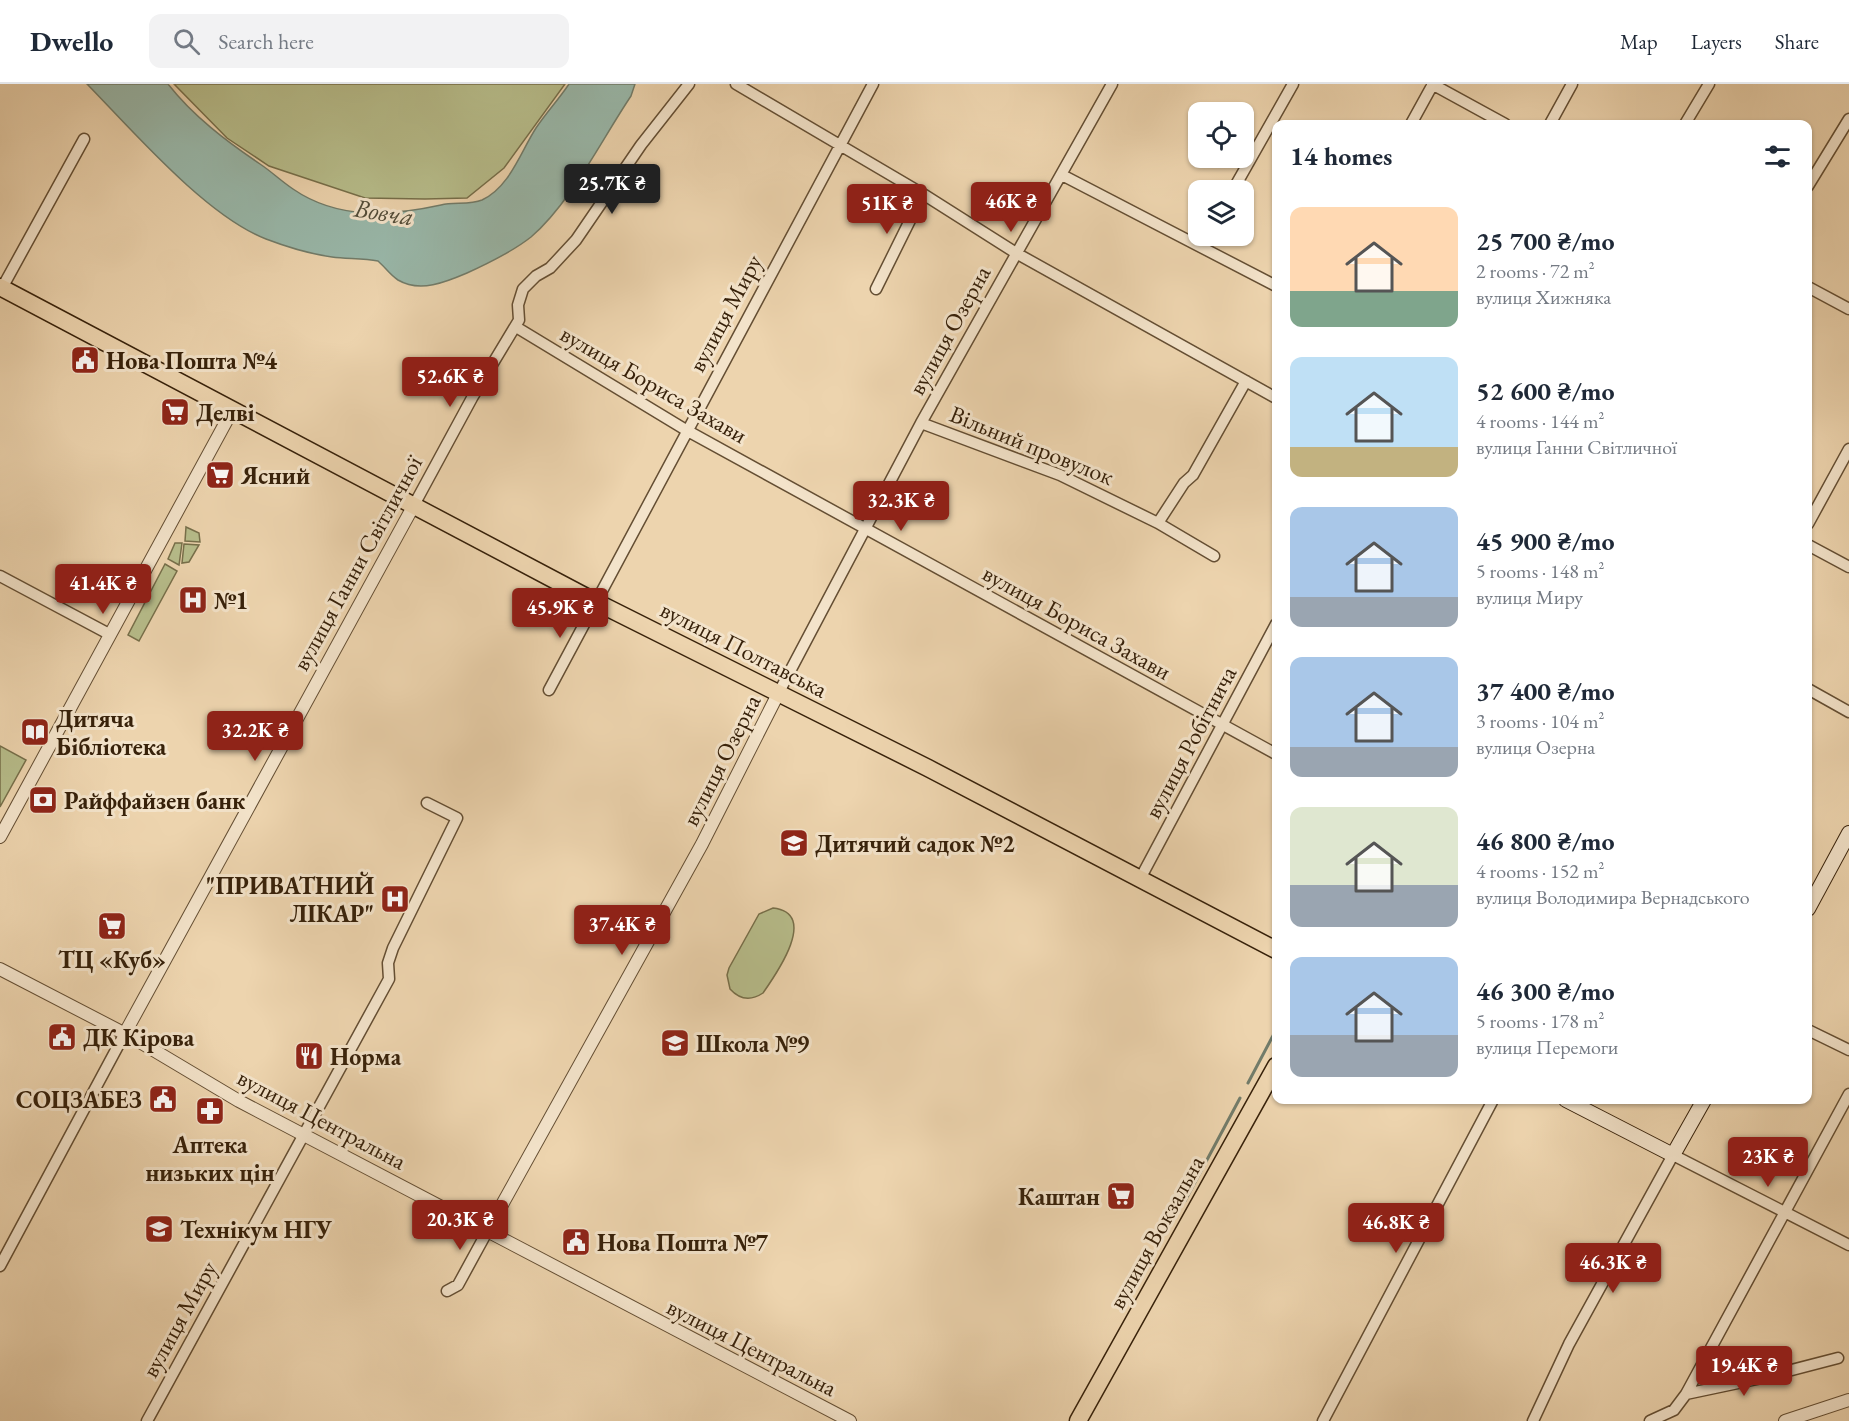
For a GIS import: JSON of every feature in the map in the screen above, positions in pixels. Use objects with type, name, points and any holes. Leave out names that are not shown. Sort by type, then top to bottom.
[{"type":"main road","name":"вулиця Полтавська","points":[[1,289],[233,409],[596,602],[928,768],[1272,948]]},
{"type":"main road","points":[[1812,902],[1849,833]]},
{"type":"main road","name":"вулиця Вокзальна","points":[[1078,1421],[1272,1073]]},
{"type":"main road","points":[[1574,1104],[1673,1155],[1702,1104]]},
{"type":"street","points":[[516,327],[519,320],[518,305],[523,289],[536,276],[550,268],[576,240],[641,145],[689,84]]},
{"type":"street","points":[[736,84],[923,194],[1016,253],[1272,396]]},
{"type":"street","name":"вулиця Миру","points":[[549,690],[873,84]]},
{"type":"street","name":"вулиця Озерна","points":[[447,1291],[458,1285],[702,844],[921,423],[1113,84]]},
{"type":"street","points":[[1273,120],[1293,84]]},
{"type":"street","points":[[1413,120],[1432,84],[1498,120]]},
{"type":"street","points":[[1552,120],[1572,84]]},
{"type":"street","points":[[1687,120],[1709,84]]},
{"type":"street","points":[[1812,179],[1849,118]]},
{"type":"street","points":[[1239,180],[1272,121]]},
{"type":"street","points":[[1,289],[84,139]]},
{"type":"street","points":[[1062,175],[1188,239]]},
{"type":"street","points":[[876,289],[923,194]]},
{"type":"street","points":[[1201,246],[1272,284]]},
{"type":"street","points":[[1812,289],[1849,309]]},
{"type":"street","name":"вулиця Бориса Захави","points":[[516,327],[686,430],[1272,752]]},
{"type":"street","name":"вулиця Ганни Світличної","points":[[0,1266],[472,398],[516,327]]},
{"type":"street","points":[[1158,523],[1184,483],[1193,475],[1246,381]]},
{"type":"street","points":[[0,837],[233,409]]},
{"type":"street","name":"Вільний провулок","points":[[921,423],[1060,475],[1158,523],[1214,556]]},
{"type":"street","points":[[1812,517],[1849,449]]},
{"type":"street","points":[[1812,547],[1849,567]]},
{"type":"street","points":[[0,576],[109,634]]},
{"type":"street","name":"вулиця Робітнича","points":[[1140,879],[1272,632]]},
{"type":"street","points":[[1812,691],[1849,712]]},
{"type":"street","name":"вулиця Миру","points":[[147,1421],[389,979],[388,963],[393,948],[457,818],[427,803]]},
{"type":"street","name":"вулиця Центральна","points":[[0,969],[125,1033],[239,1101],[850,1421]]},
{"type":"street","points":[[1812,1032],[1849,1050]]},
{"type":"street","points":[[1650,1421],[1674,1410],[1686,1394],[1786,1214],[1849,1094]]},
{"type":"street","points":[[1323,1421],[1491,1104]]},
{"type":"street","points":[[1533,1421],[1569,1344],[1673,1155],[1849,1245]]},
{"type":"street","points":[[1686,1394],[1838,1358]]},
{"type":"street","points":[[1785,1421],[1849,1400]]},
{"type":"green space","points":[[174,84],[565,84],[504,168],[467,198],[425,199],[365,198],[269,166],[227,138]]},
{"type":"green space","points":[[186,527],[199,533],[200,542],[185,541]]},
{"type":"green space","points":[[175,543],[182,543],[179,565],[168,559]]},
{"type":"green space","points":[[184,544],[199,545],[189,562],[182,563]]},
{"type":"green space","points":[[165,564],[177,571],[139,641],[128,635]]},
{"type":"green space","points":[[0,746],[26,760],[0,807]]},
{"type":"green space","points":[[773,908],[786,912],[793,921],[794,932],[790,945],[777,972],[763,993],[750,998],[742,997],[730,989],[727,975],[729,968],[759,914]]},
{"type":"shaded area","points":[[87,84],[168,84],[188,107],[211,127],[293,189],[310,199],[346,211],[384,213],[482,200],[492,194],[507,178],[536,128],[569,84],[635,84],[631,96],[585,170],[559,207],[531,237],[467,273],[442,283],[415,286],[392,276],[378,261],[332,257],[307,252],[266,239],[243,228],[219,212],[171,170]]},
{"type":"waterway","points":[[1248,1083],[1272,1038]]},
{"type":"waterway","points":[[1185,1201],[1240,1098]]},
{"type":"place","name":"Нова Пошта №4","points":[[85,360]]},
{"type":"place","name":"Делві","points":[[175,412]]},
{"type":"place","name":"Ясний","points":[[220,475]]},
{"type":"place","name":"№1","points":[[193,600]]},
{"type":"place","name":"Дитяча Бiблiотека","points":[[35,732]]},
{"type":"place","name":"Райффайзен банк","points":[[43,800]]},
{"type":"place","name":"Дитячий садок №2","points":[[794,843]]},
{"type":"place","name":"\"ПРИВАТНИЙ ЛІКАР\"","points":[[395,899]]},
{"type":"place","name":"ТЦ «Куб»","points":[[112,926]]},
{"type":"place","name":"ДК Кірова","points":[[62,1037]]},
{"type":"place","name":"Школа №9","points":[[675,1043]]},
{"type":"place","name":"Норма","points":[[309,1056]]},
{"type":"place","name":"СОЦЗАБЕЗ","points":[[163,1099]]},
{"type":"place","name":"Аптека низьких цін","points":[[210,1111]]},
{"type":"place","name":"Каштан","points":[[1121,1196]]},
{"type":"place","name":"Технікум НГУ","points":[[159,1229]]},
{"type":"place","name":"Нова Пошта №7","points":[[576,1242]]},
{"type":"water label","name":"Вовча","points":[[384,212]]}]
